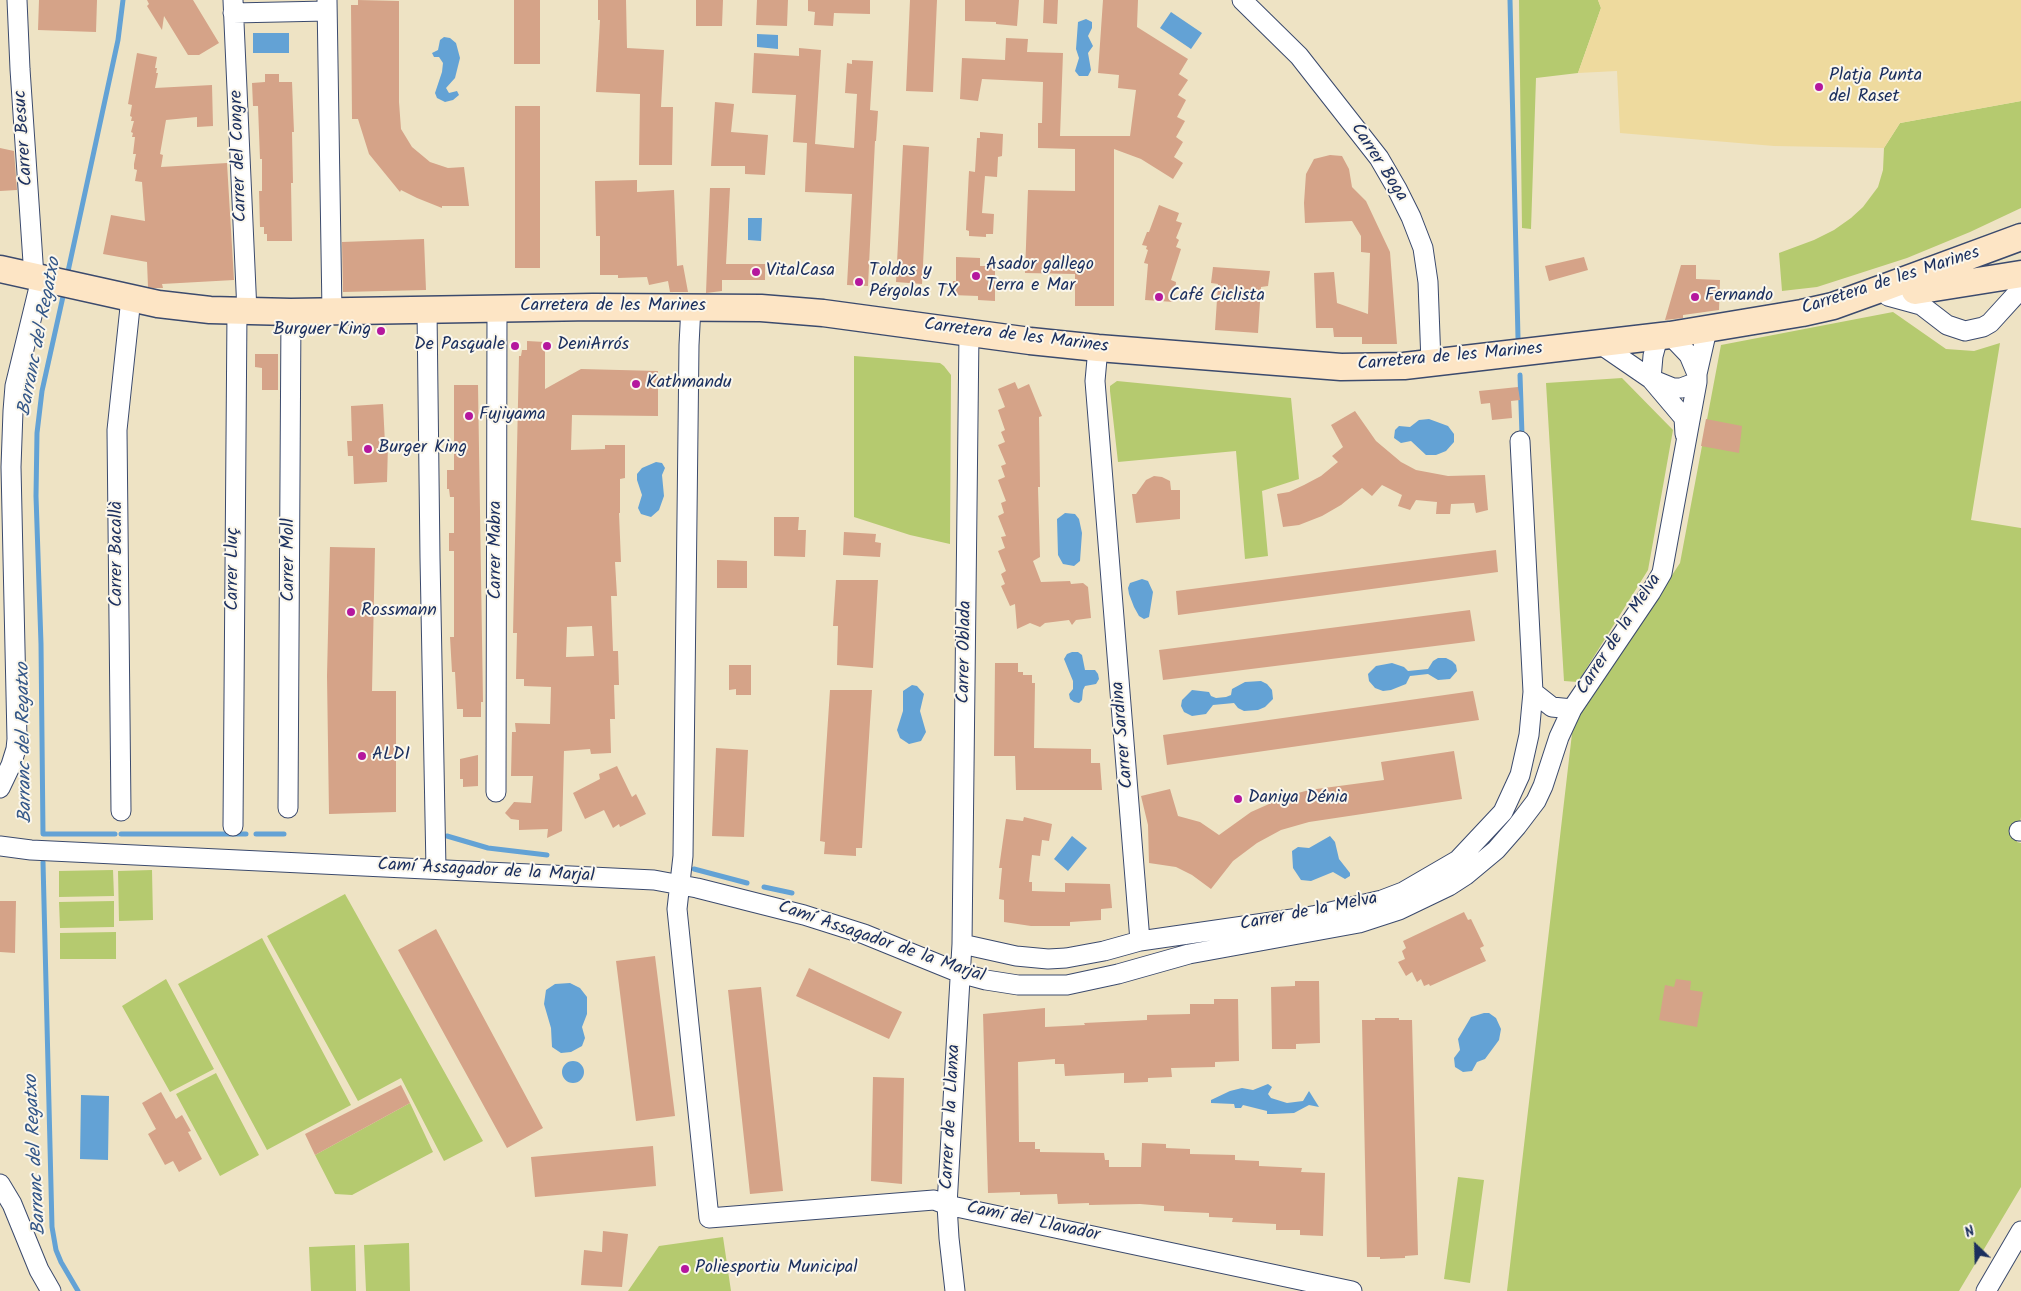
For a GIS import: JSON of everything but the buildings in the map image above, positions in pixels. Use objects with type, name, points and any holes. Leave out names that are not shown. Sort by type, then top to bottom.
[{"type":"main road","name":"Carretera de les Marines","points":[[0,269],[131,298],[184,307],[291,312],[692,306],[761,308],[823,312],[1098,348],[1341,367],[1404,366],[1600,344],[1707,330],[1802,313],[1833,306],[1933,271],[2021,237]]},
{"type":"main road","points":[[1833,306],[1935,286],[2021,274]]},
{"type":"street","name":"Carrer Besuc","points":[[0,788],[11,765],[17,739],[11,467],[15,386],[43,279],[20,69],[16,0]]},
{"type":"street","name":"Carrer Boga","points":[[1242,0],[1299,56],[1379,158],[1397,189],[1411,217],[1423,248],[1428,282],[1431,363]]},
{"type":"street","points":[[233,6],[327,5],[332,312]]},
{"type":"street","name":"Carrer del Congre","points":[[233,6],[242,311]]},
{"type":"street","points":[[1888,296],[1921,305],[1947,325],[1965,331],[1983,327],[1990,323],[2021,289]]},
{"type":"street","name":"Carrer Bacallà","points":[[121,811],[117,430],[131,298]]},
{"type":"street","points":[[680,885],[682,856],[689,346],[692,306]]},
{"type":"street","name":"Carrer Mabra","points":[[496,792],[497,308]]},
{"type":"street","points":[[427,310],[436,869]]},
{"type":"street","name":"Carrer Lluç","points":[[233,826],[242,311]]},
{"type":"street","name":"Carrer Moll","points":[[288,808],[291,312]]},
{"type":"street","name":"Carrer de la Melva","points":[[1536,801],[1543,786],[1559,737],[1572,709],[1662,573],[1707,330]]},
{"type":"street","name":"Carrer Oblada","points":[[960,973],[962,944],[969,332]]},
{"type":"street","points":[[1651,380],[1653,356],[1664,336],[1689,355],[1697,378]]},
{"type":"street","name":"Carrer de la Melva","points":[[1600,344],[1651,380],[1684,418],[1686,440]]},
{"type":"street","name":"Carrer Sardina","points":[[1098,348],[1095,381],[1140,941]]},
{"type":"street","name":"Carrer de la Melva","points":[[1651,380],[1673,388],[1681,388],[1697,378]]},
{"type":"street","name":"Carrer de la Melva","points":[[1140,941],[1313,916],[1350,909],[1382,900],[1403,892],[1458,860],[1503,812],[1513,794],[1520,775],[1529,735],[1532,692],[1520,441]]},
{"type":"street","name":"Carrer de la Melva","points":[[1532,692],[1552,707],[1572,709]]},
{"type":"street","name":"Camí Assagador de la Marjal","points":[[0,846],[78,852],[654,880],[754,901],[840,926],[960,973],[1018,985],[1067,984],[1118,974],[1189,954],[1359,923],[1400,910],[1466,875],[1496,850],[1536,801]]},
{"type":"street","name":"Camí del Llavador","points":[[680,885],[677,909],[710,1218],[934,1200],[948,1205],[1328,1288],[1352,1291]]},
{"type":"street","points":[[962,944],[994,952],[1048,959],[1104,950],[1140,941]]},
{"type":"street","name":"Carrer de la Llanxa","points":[[955,1291],[949,1238],[948,1205],[960,973]]},
{"type":"street","points":[[0,1184],[6,1207],[51,1291]]},
{"type":"street","points":[[1986,1291],[2021,1231]]},
{"type":"green space","points":[[1519,0],[1598,0],[1601,8],[1578,73],[1536,78],[1531,229],[1522,228]]},
{"type":"green space","points":[[2021,101],[2021,208],[1907,258],[1817,287],[1782,291],[1779,253],[1814,240],[1834,230],[1863,207],[1878,187],[1883,170],[1884,148],[1900,123]]},
{"type":"green space","points":[[1893,312],[1946,349],[1974,351],[2000,343],[1971,520],[2021,528],[2021,817],[2017,842],[2021,843],[2021,1187],[1959,1291],[1507,1291],[1573,725],[1680,563],[1721,345]]},
{"type":"green space","points":[[854,356],[940,363],[951,375],[950,544],[910,535],[854,517]]},
{"type":"green space","points":[[1622,378],[1673,430],[1648,570],[1578,682],[1564,681],[1546,383]]},
{"type":"green space","points":[[1117,381],[1291,398],[1299,479],[1262,491],[1268,556],[1245,559],[1236,451],[1118,462],[1110,391],[1110,386]]},
{"type":"green space","points":[[113,870],[114,896],[59,897],[59,871]]},
{"type":"green space","points":[[152,870],[153,920],[119,921],[118,871]]},
{"type":"green space","points":[[345,894],[483,1141],[444,1161],[401,1078],[358,1101],[267,936]]},
{"type":"green space","points":[[114,901],[114,927],[60,928],[59,902]]},
{"type":"green space","points":[[116,932],[116,959],[60,959],[60,933]]},
{"type":"green space","points":[[262,938],[351,1105],[267,1150],[178,984]]},
{"type":"green space","points":[[166,979],[214,1069],[170,1092],[122,1006]]},
{"type":"green space","points":[[216,1073],[259,1155],[220,1176],[176,1094]]},
{"type":"green space","points":[[410,1103],[433,1152],[352,1195],[335,1194],[315,1155]]},
{"type":"green space","points":[[1458,1177],[1484,1180],[1470,1283],[1444,1279]]},
{"type":"green space","name":"Poliesportiu Municipal","points":[[723,1237],[731,1291],[628,1291],[659,1246]]},
{"type":"green space","points":[[409,1243],[410,1291],[366,1291],[364,1245]]},
{"type":"green space","points":[[355,1245],[356,1291],[311,1291],[309,1247]]},
{"type":"sand","name":"Platja Punta del Raset","points":[[1598,0],[2021,0],[2021,101],[1900,123],[1884,148],[1774,146],[1620,133],[1617,71],[1578,73],[1601,8]]},
{"type":"water","points":[[1171,12],[1202,33],[1191,49],[1160,28]]},
{"type":"water","points":[[1086,19],[1092,22],[1092,28],[1088,36],[1093,46],[1088,53],[1091,70],[1088,76],[1079,76],[1075,71],[1079,58],[1076,49],[1078,22]]},
{"type":"water","points":[[253,33],[289,33],[289,53],[253,53]]},
{"type":"water","points":[[757,34],[778,35],[778,49],[757,47]]},
{"type":"water","points":[[444,37],[450,38],[456,43],[460,58],[455,78],[446,88],[449,93],[457,91],[459,95],[453,100],[445,102],[437,98],[435,93],[443,63],[439,57],[434,57],[432,53],[438,50],[440,40]]},
{"type":"water","points":[[748,218],[762,218],[761,241],[748,240]]},
{"type":"water","points":[[1429,419],[1448,426],[1454,434],[1454,442],[1446,451],[1436,455],[1426,455],[1411,441],[1401,443],[1394,438],[1395,430],[1399,426],[1410,427],[1419,420]]},
{"type":"water","points":[[656,462],[662,463],[665,468],[662,475],[664,496],[659,510],[651,517],[641,514],[638,508],[642,495],[637,474],[642,468]]},
{"type":"water","points":[[1065,513],[1075,514],[1079,519],[1082,533],[1080,561],[1074,566],[1063,564],[1058,555],[1057,519]]},
{"type":"water","points":[[1142,579],[1148,581],[1153,592],[1149,617],[1144,619],[1139,616],[1134,607],[1128,588],[1130,583]]},
{"type":"water","points":[[1078,652],[1082,655],[1085,670],[1095,670],[1099,679],[1096,684],[1085,686],[1082,700],[1079,703],[1070,699],[1069,694],[1073,689],[1073,681],[1064,659],[1067,654]]},
{"type":"water","points":[[1438,658],[1446,658],[1456,665],[1457,671],[1450,679],[1438,680],[1428,674],[1410,676],[1406,684],[1383,691],[1375,688],[1369,681],[1368,674],[1376,666],[1392,663],[1404,667],[1408,671],[1428,669],[1433,661]]},
{"type":"water","points":[[1261,681],[1272,690],[1273,699],[1265,707],[1258,710],[1244,711],[1234,703],[1213,705],[1206,714],[1192,716],[1184,712],[1181,706],[1182,700],[1192,690],[1209,692],[1211,696],[1216,698],[1226,697],[1231,695],[1232,689],[1245,682]]},
{"type":"water","points":[[912,685],[917,686],[924,694],[920,711],[926,732],[921,741],[909,744],[900,738],[897,730],[903,711],[903,691]]},
{"type":"water","points":[[1072,836],[1087,848],[1068,871],[1054,859]]},
{"type":"water","points":[[1330,836],[1335,842],[1339,859],[1350,873],[1350,876],[1345,879],[1333,872],[1311,881],[1301,880],[1293,868],[1292,851],[1298,847],[1309,848]]},
{"type":"water","points":[[570,983],[580,988],[587,997],[587,1014],[582,1027],[585,1038],[582,1046],[571,1052],[561,1053],[552,1047],[551,1028],[544,1004],[546,990],[555,984]]},
{"type":"water","points":[[1489,1013],[1496,1018],[1501,1029],[1499,1040],[1485,1059],[1477,1062],[1472,1071],[1463,1072],[1455,1067],[1454,1058],[1460,1050],[1458,1039],[1471,1017]]},
{"type":"water","points":[[573,1061],[581,1064],[584,1072],[581,1080],[573,1083],[565,1080],[562,1072],[565,1064]]},
{"type":"water","points":[[1268,1084],[1272,1087],[1268,1094],[1271,1098],[1287,1103],[1303,1101],[1309,1091],[1319,1107],[1309,1105],[1294,1113],[1267,1114],[1267,1111],[1243,1105],[1241,1108],[1235,1108],[1234,1104],[1211,1103],[1211,1100],[1230,1091],[1242,1088],[1253,1090]]},
{"type":"water","points":[[81,1095],[109,1096],[108,1160],[80,1159]]},
{"type":"waterway","name":"Barranc del Regatxo","points":[[67,276],[118,40],[123,0]]},
{"type":"waterway","points":[[1510,0],[1518,338]]},
{"type":"waterway","name":"Barranc del Regatxo","points":[[64,292],[42,391],[37,433],[36,496],[41,644],[43,834],[115,834]]},
{"type":"waterway","points":[[1520,375],[1522,435]]},
{"type":"waterway","points":[[121,834],[246,834]]},
{"type":"waterway","points":[[256,834],[284,834]]},
{"type":"waterway","points":[[447,836],[488,848],[547,855]]},
{"type":"waterway","name":"Barranc del Regatxo","points":[[43,862],[52,1227],[56,1250],[78,1291]]},
{"type":"waterway","points":[[694,869],[747,883]]},
{"type":"waterway","points":[[764,887],[792,893]]},
{"type":"place","name":"Platja Punta del Raset","points":[[1819,87]]},
{"type":"place","name":"VitalCasa","points":[[756,272]]},
{"type":"place","name":"Asador gallego Terra e Mar","points":[[976,276]]},
{"type":"place","name":"Toldos y Pérgolas TX","points":[[859,282]]},
{"type":"place","name":"Café Ciclista","points":[[1159,297]]},
{"type":"place","name":"Fernando","points":[[1695,297]]},
{"type":"place","name":"Burguer King","points":[[381,331]]},
{"type":"place","name":"De Pasquale","points":[[515,346]]},
{"type":"place","name":"DeniArrós","points":[[547,346]]},
{"type":"place","name":"Kathmandu","points":[[636,384]]},
{"type":"place","name":"Fujiyama","points":[[469,416]]},
{"type":"place","name":"Burger King","points":[[368,449]]},
{"type":"place","name":"Rossmann","points":[[351,612]]},
{"type":"place","name":"ALDI","points":[[362,756]]},
{"type":"place","name":"Daniya Dénia","points":[[1238,799]]},
{"type":"place","name":"Poliesportiu Municipal","points":[[685,1269]]}]
